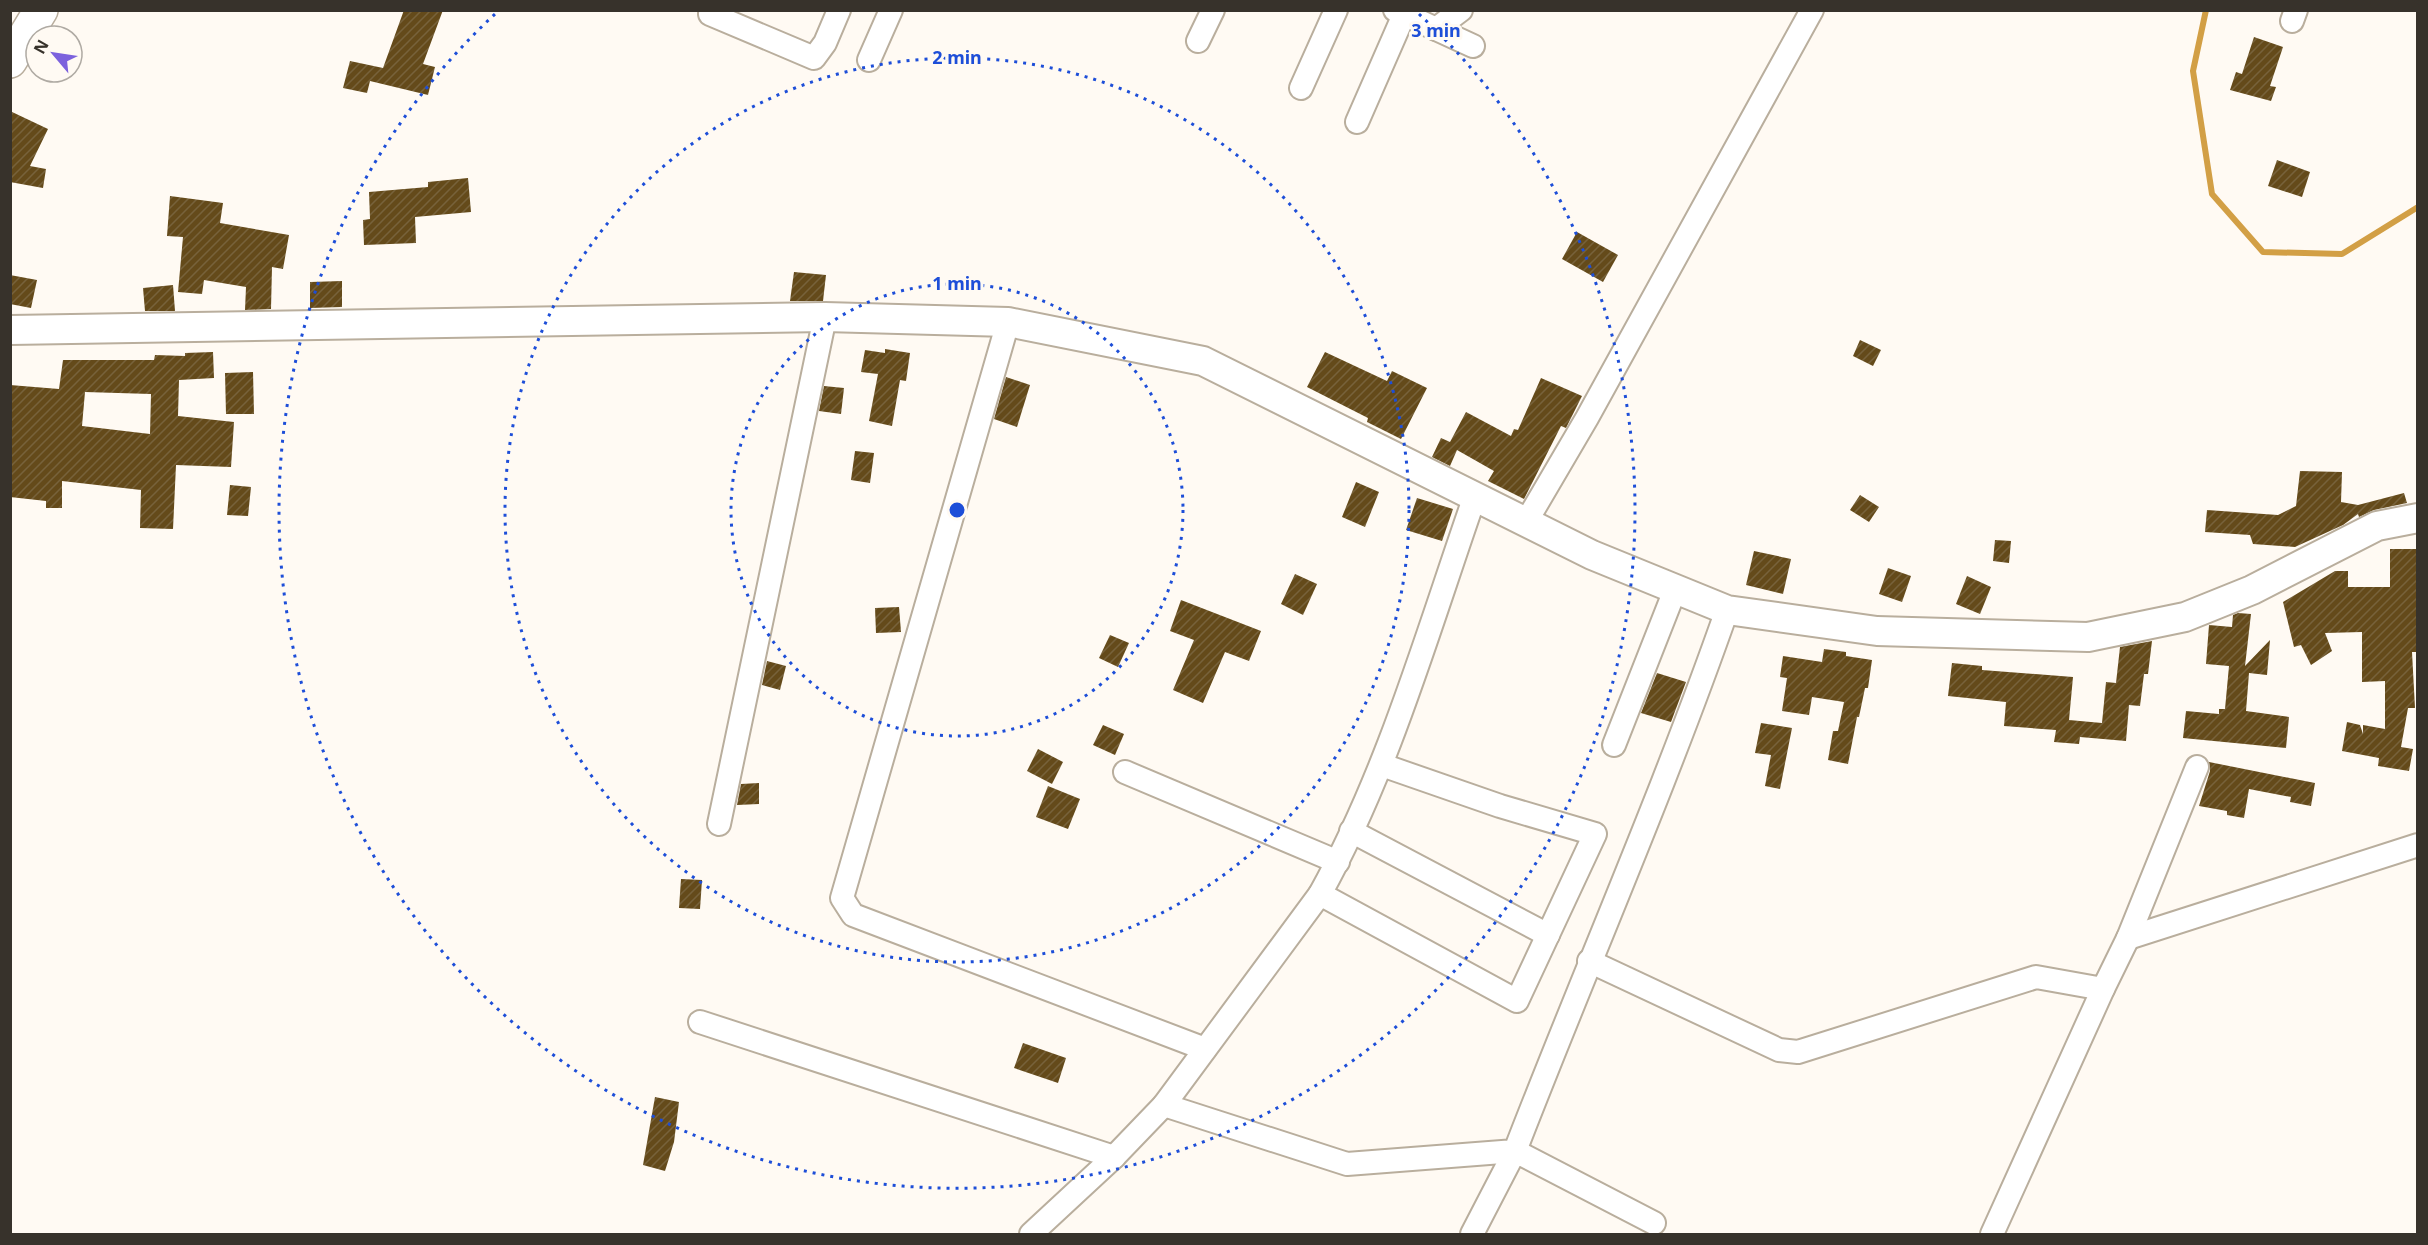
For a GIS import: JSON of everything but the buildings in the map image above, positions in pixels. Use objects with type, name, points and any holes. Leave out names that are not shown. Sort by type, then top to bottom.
[{"type":"main road","points":[[10,61],[41,10]]},
{"type":"street","points":[[708,18],[814,58],[825,43],[839,10]]},
{"type":"street","points":[[1198,41],[1213,10]]},
{"type":"street","points":[[1301,88],[1336,10]]},
{"type":"street","points":[[1436,29],[1461,10]]},
{"type":"street","points":[[1527,522],[1587,418],[1812,10]]},
{"type":"street","points":[[1357,122],[1402,12],[1473,46]]},
{"type":"street","points":[[869,60],[882,13]]},
{"type":"street","points":[[719,824],[825,316]]},
{"type":"street","points":[[10,330],[825,316],[1008,322],[1203,361],[1592,555],[1727,610],[1877,631],[2088,638],[2185,617],[2252,590],[2369,529],[2418,518]]},
{"type":"street","points":[[1008,322],[842,898],[852,915],[1205,1049]]},
{"type":"street","points":[[1031,1234],[1114,1157],[1164,1105],[1320,894],[1338,862],[1382,765],[1475,496]]},
{"type":"street","points":[[1614,745],[1675,590]]},
{"type":"street","points":[[1472,1234],[1515,1151],[1589,961],[1686,728],[1727,610]]},
{"type":"street","points":[[1320,894],[1517,1001],[1595,834],[1500,806],[1382,765]]},
{"type":"street","points":[[1992,1234],[2128,938],[2197,767]]},
{"type":"street","points":[[1125,772],[1338,862]]},
{"type":"street","points":[[1351,831],[1548,935]]},
{"type":"street","points":[[2128,938],[2418,845]]},
{"type":"street","points":[[1589,961],[1779,1050],[1798,1053],[2036,977],[2103,989]]},
{"type":"street","points":[[700,1022],[1114,1157]]},
{"type":"street","points":[[1164,1105],[1347,1164],[1515,1151],[1654,1223]]},
{"type":"waterway","points":[[2206,10],[2193,71],[2212,194],[2263,252],[2342,254],[2418,207]]}]
